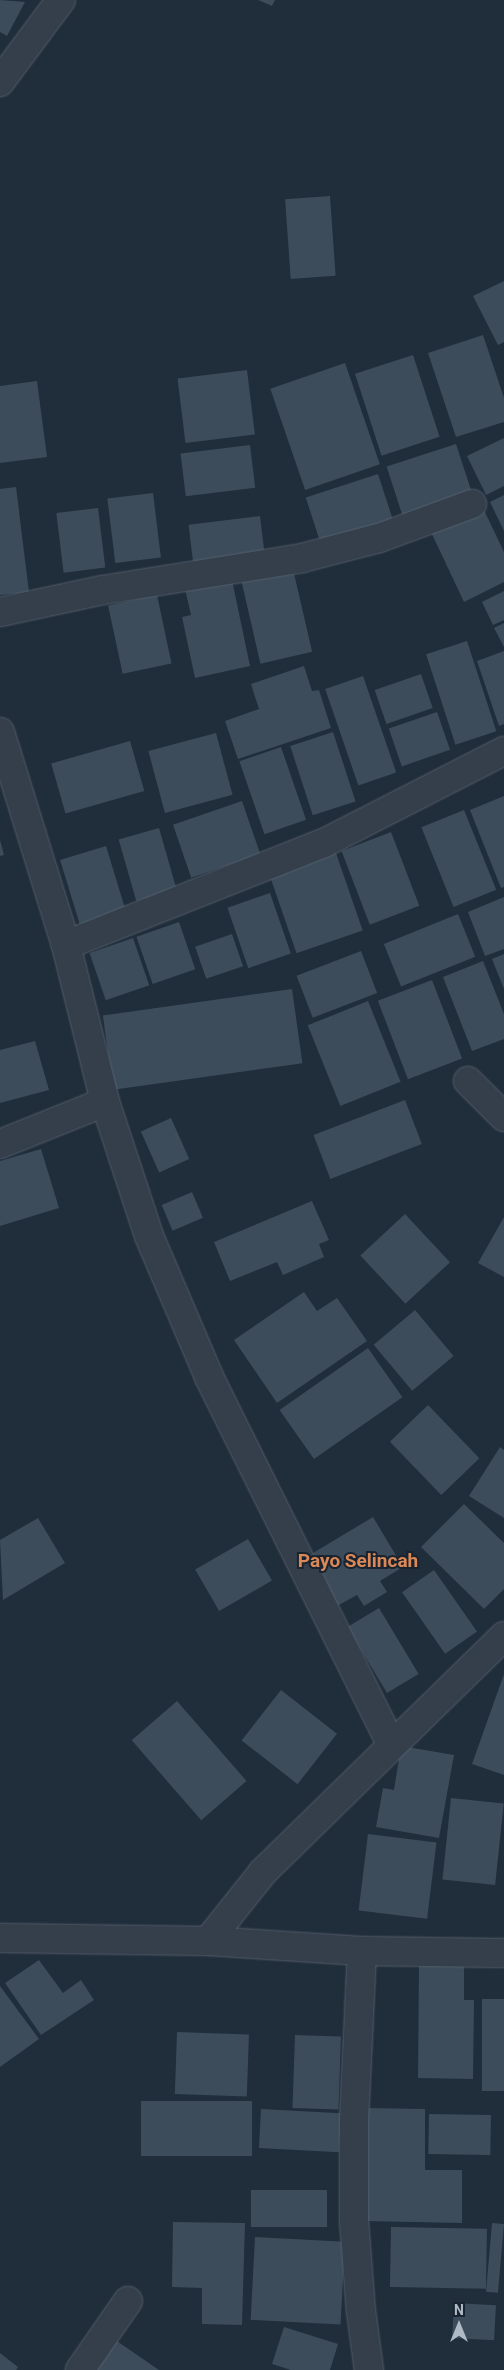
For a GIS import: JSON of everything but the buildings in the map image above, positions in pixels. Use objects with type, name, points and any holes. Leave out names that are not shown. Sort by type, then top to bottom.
[{"type":"street","points":[[0,82],[61,0]]},
{"type":"street","points":[[0,612],[103,590],[302,558],[379,538],[472,504]]},
{"type":"street","points":[[0,732],[66,945],[105,1102],[149,1236],[209,1377],[391,1743]]},
{"type":"street","points":[[66,945],[324,843],[504,751]]},
{"type":"street","points":[[468,1081],[504,1117]]},
{"type":"street","points":[[0,1144],[105,1102]]},
{"type":"street","points":[[208,1941],[263,1872],[391,1743],[504,1636]]},
{"type":"street","points":[[0,1938],[208,1941],[362,1951],[504,1953]]},
{"type":"street","points":[[362,1951],[354,2123],[354,2221],[361,2311],[369,2370]]},
{"type":"street","points":[[80,2370],[128,2301]]},
{"type":"district","name":"Payo Selincah","points":[[358,1561]]}]
